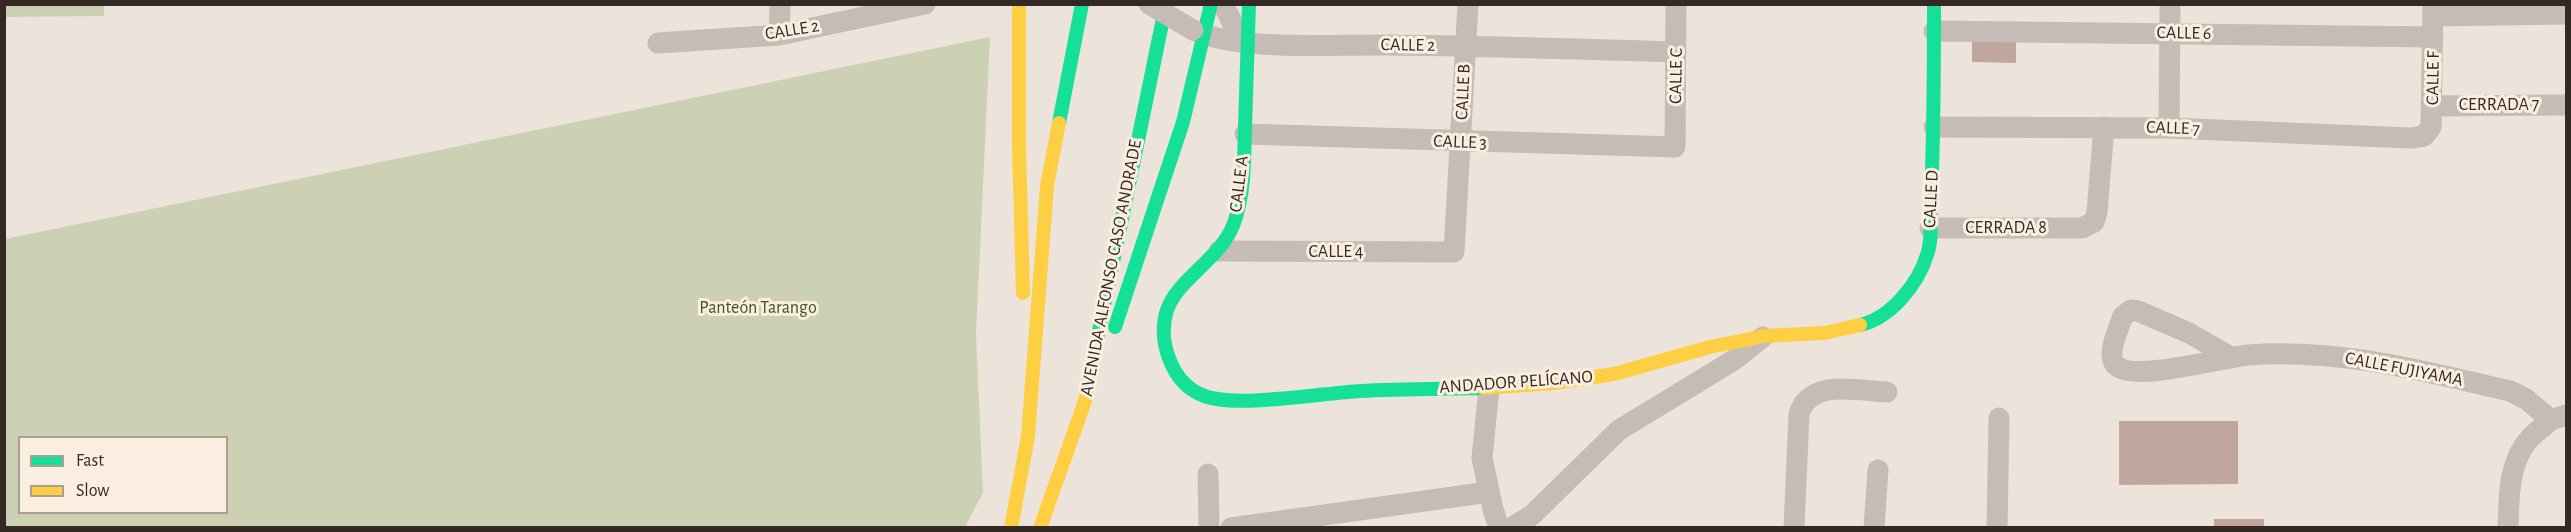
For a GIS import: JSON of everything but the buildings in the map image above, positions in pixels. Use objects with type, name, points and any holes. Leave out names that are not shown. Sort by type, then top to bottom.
[{"type":"main road","points":[[1011,528],[1028,436],[1021,254],[1019,4]]},
{"type":"main road","points":[[1028,414],[1047,186],[1082,4]]},
{"type":"main road","name":"AVENIDA ALFONSO CASO ANDRADE","points":[[1041,528],[1085,401],[1166,4]]},
{"type":"main road","points":[[1085,401],[1114,327],[1183,122],[1198,32],[1211,4]]},
{"type":"main road","name":"CALLE A","points":[[1203,396],[1183,383],[1168,359],[1164,335],[1167,310],[1178,293],[1219,251],[1236,219],[1243,185],[1249,4]]},
{"type":"main road","name":"CALLE D","points":[[1824,333],[1868,323],[1893,307],[1916,279],[1928,253],[1934,127],[1934,4]]},
{"type":"main road","name":"ANDADOR PELÍCANO","points":[[1203,396],[1240,401],[1360,392],[1489,388],[1554,383],[1614,374],[1710,347],[1764,336],[1824,333]]},
{"type":"street","name":"CALLE 2","points":[[658,42],[779,35],[925,4]]},
{"type":"street","name":"CALLE 2","points":[[1149,4],[1198,32],[1246,43],[1676,52]]},
{"type":"street","points":[[1223,4],[1236,30],[1246,43]]},
{"type":"street","name":"CALLE B","points":[[1454,252],[1468,4]]},
{"type":"street","name":"CALLE C","points":[[1675,147],[1677,4]]},
{"type":"street","points":[[2169,128],[2170,4]]},
{"type":"street","points":[[779,35],[780,6]]},
{"type":"street","name":"CALLE 6","points":[[1934,31],[2170,32],[2566,14]]},
{"type":"street","name":"CALLE F","points":[[2412,138],[2424,136],[2432,127],[2433,19]]},
{"type":"street","name":"CERRADA 7","points":[[2432,106],[2566,105]]},
{"type":"street","name":"CALLE 7","points":[[1934,127],[2169,128],[2412,138]]},
{"type":"street","name":"CERRADA 8","points":[[1930,228],[2082,228],[2094,222],[2097,212],[2104,127]]},
{"type":"street","name":"CALLE 3","points":[[1245,134],[1675,147]]},
{"type":"street","name":"CALLE 4","points":[[1219,251],[1454,252]]},
{"type":"street","name":"CALLE FUJIYAMA","points":[[2230,357],[2189,333],[2138,310],[2131,310],[2123,316],[2112,355],[2119,369],[2146,372],[2230,357],[2308,354],[2373,360],[2510,392],[2559,418]]},
{"type":"street","points":[[1511,528],[1532,515],[1619,430],[1734,360],[1764,336]]},
{"type":"street","points":[[1489,388],[1482,458],[1499,528]]},
{"type":"street","points":[[1794,528],[1801,406],[1812,395],[1828,390],[1887,392]]},
{"type":"street","points":[[1997,528],[1999,418]]},
{"type":"street","points":[[2508,528],[2509,489],[2516,464],[2529,440],[2559,418]]},
{"type":"street","points":[[1874,528],[1878,470]]},
{"type":"street","points":[[1208,474],[1209,528]]},
{"type":"street","points":[[1231,528],[1489,492]]},
{"type":"green space","points":[[4,5],[104,5],[104,16],[5,17]]},
{"type":"green space","name":"Panteón Tarango","points":[[990,37],[976,334],[983,493],[965,527],[5,527],[5,239]]},
{"type":"traffic: fast","points":[[1059,123],[1082,4]]},
{"type":"traffic: fast","points":[[1095,350],[1166,4]]},
{"type":"traffic: fast","points":[[1115,327],[1183,122],[1211,4]]},
{"type":"traffic: fast","points":[[1249,4],[1243,183],[1239,206],[1230,231],[1222,244],[1182,286],[1167,310],[1164,335],[1175,371],[1182,381],[1202,395],[1235,401],[1360,391],[1483,388]]},
{"type":"traffic: fast","points":[[1860,325],[1882,315],[1902,298],[1923,266],[1929,248],[1934,4]]},
{"type":"traffic: slow","points":[[1019,4],[1019,146],[1023,293]]},
{"type":"traffic: slow","points":[[1011,528],[1028,436],[1047,186],[1059,123]]},
{"type":"traffic: slow","points":[[1483,388],[1554,383],[1614,374],[1710,347],[1764,336],[1824,333],[1860,325]]},
{"type":"traffic: slow","points":[[1040,528],[1085,401],[1095,350]]}]
